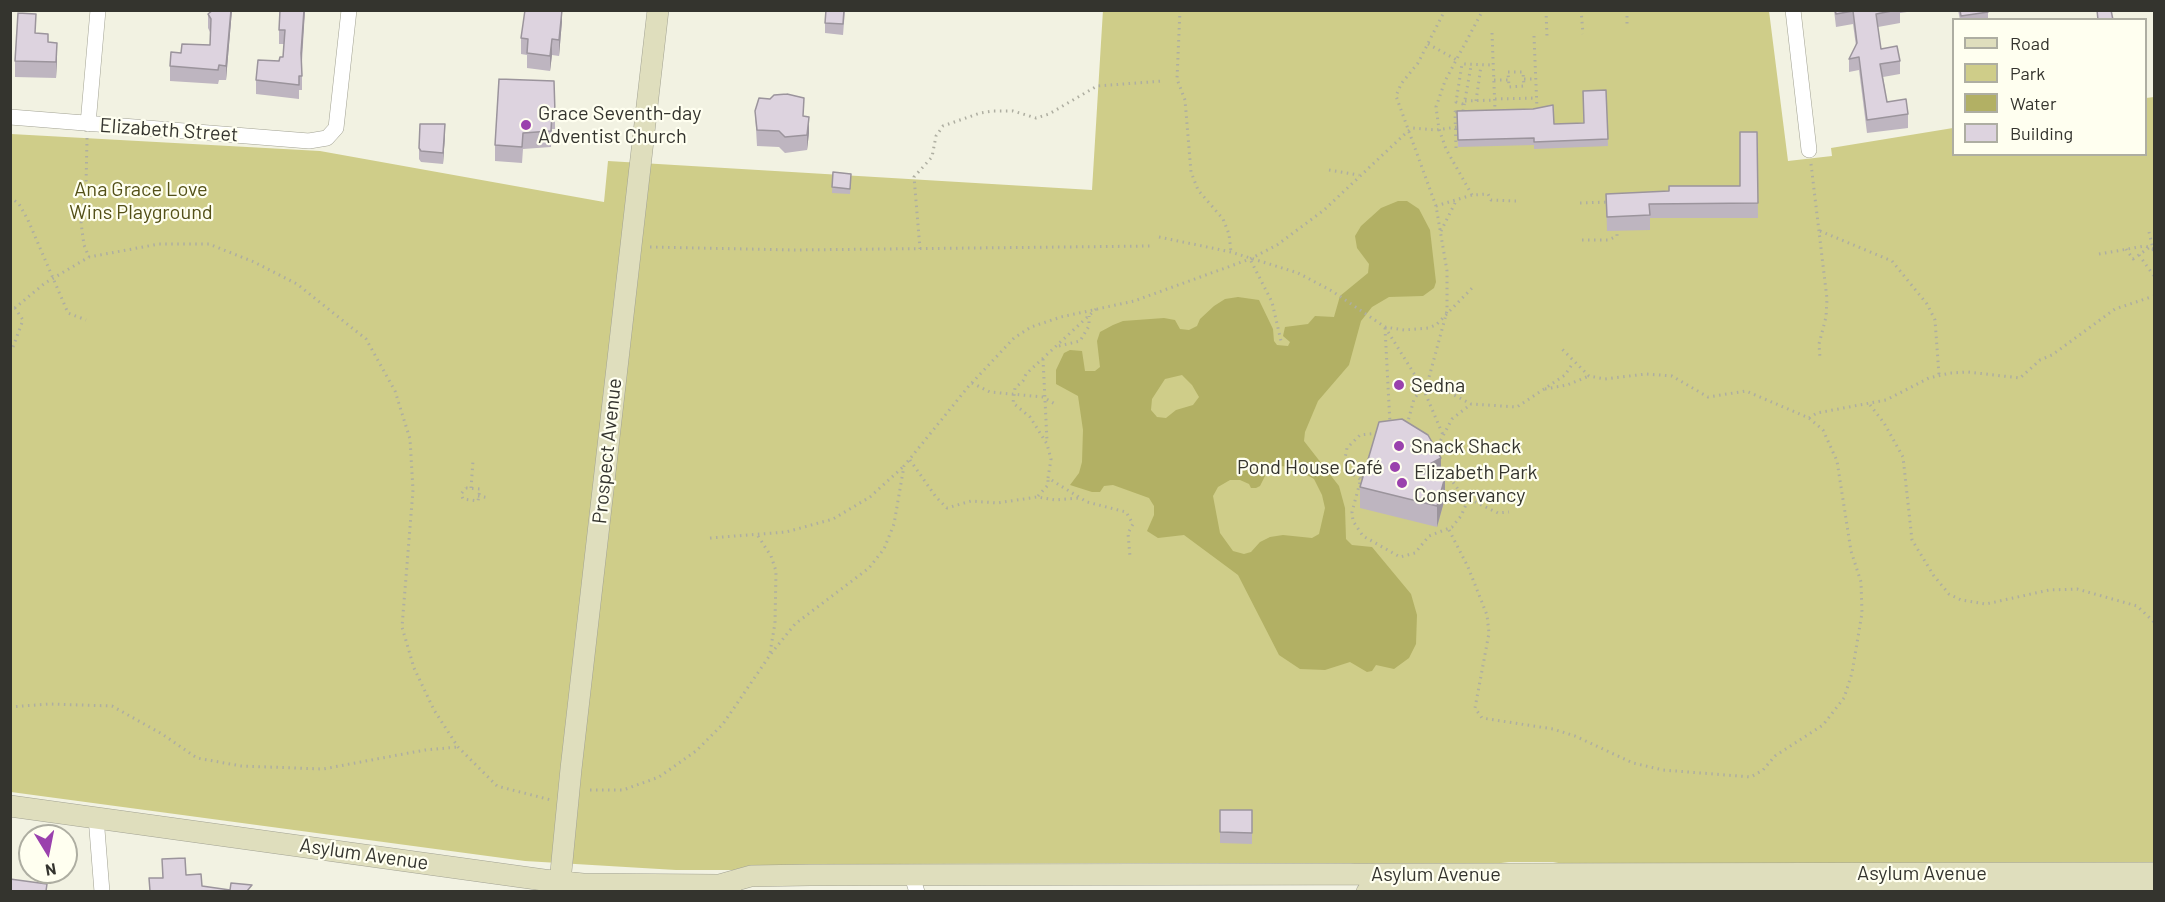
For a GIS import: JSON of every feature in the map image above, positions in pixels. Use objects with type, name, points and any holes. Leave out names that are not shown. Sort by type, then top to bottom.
[{"type":"main road","name":"Prospect Avenue","points":[[561,886],[658,10]]},
{"type":"main road","name":"Asylum Avenue","points":[[10,806],[561,886],[719,885],[743,891]]},
{"type":"main road","name":"Asylum Avenue","points":[[2031,885],[2154,873]]},
{"type":"main road","name":"Asylum Avenue","points":[[719,885],[751,876],[915,884],[2031,885],[2154,891]]},
{"type":"main road","name":"Asylum Avenue","points":[[1368,891],[1674,885]]},
{"type":"street","points":[[87,131],[98,10]]},
{"type":"street","name":"Elizabeth Street","points":[[10,117],[87,131],[309,141],[327,138],[336,128],[349,10]]},
{"type":"street","points":[[1793,10],[1809,150]]},
{"type":"street","points":[[96,817],[102,891]]},
{"type":"path","points":[[1180,10],[1177,79],[1185,100],[1191,172],[1198,190],[1223,219],[1229,234],[1231,252]]},
{"type":"path","points":[[1407,426],[1414,399],[1428,381],[1447,311],[1448,271],[1436,206],[1407,132],[1396,96],[1428,44],[1445,10]]},
{"type":"path","points":[[1472,195],[1446,149],[1439,129],[1436,107],[1445,81],[1483,10]]},
{"type":"path","points":[[1546,10],[1547,37]]},
{"type":"path","points":[[1581,10],[1583,34]]},
{"type":"path","points":[[1627,10],[1627,26]]},
{"type":"path","points":[[1492,33],[1495,110]]},
{"type":"path","points":[[1534,36],[1538,120]]},
{"type":"path","points":[[1428,44],[1457,60]]},
{"type":"path","points":[[1493,65],[1462,64],[1456,102],[1537,98]]},
{"type":"path","points":[[1463,111],[1471,66]]},
{"type":"path","points":[[1476,101],[1481,66]]},
{"type":"path","points":[[1508,72],[1524,72],[1524,86],[1509,87],[1508,80],[1508,72]]},
{"type":"path","points":[[1524,79],[1536,79]]},
{"type":"path","points":[[1494,80],[1508,80]]},
{"type":"path","points":[[920,249],[914,177],[932,157],[936,136],[943,126],[980,113],[993,111],[1013,111],[1036,118],[1056,110],[1097,86],[1163,81]]},
{"type":"path","points":[[1527,109],[1537,109]]},
{"type":"path","points":[[1485,111],[1506,110]]},
{"type":"path","points":[[1456,148],[1455,112],[1474,111]]},
{"type":"path","points":[[710,538],[786,532],[832,519],[870,497],[904,466],[972,383],[1014,338],[1031,327],[1097,307],[1134,301],[1250,259],[1277,245],[1324,210],[1413,128],[1456,127]]},
{"type":"path","points":[[87,131],[86,186],[81,223],[84,245],[89,257]]},
{"type":"path","points":[[1809,150],[1827,299],[1826,317],[1819,344],[1820,358]]},
{"type":"path","points":[[1329,170],[1361,175]]},
{"type":"path","points":[[1436,206],[1472,195],[1488,194],[1491,200],[1516,201]]},
{"type":"path","points":[[10,197],[19,204],[28,220],[68,312],[86,320]]},
{"type":"path","points":[[1440,232],[1457,200]]},
{"type":"path","points":[[1580,203],[1616,201]]},
{"type":"path","points":[[1582,240],[1608,240],[1617,236],[1617,231]]},
{"type":"path","points":[[1820,231],[1892,261],[1927,304],[1936,329],[1939,375]]},
{"type":"path","points":[[2149,232],[2153,249]]},
{"type":"path","points":[[1159,237],[1231,252],[1298,273],[1332,291],[1376,320],[1384,327],[1422,388],[1443,435]]},
{"type":"path","points":[[10,312],[54,278],[89,257],[159,244],[209,244],[254,262],[297,284],[366,339],[395,391],[410,439],[413,490],[402,627],[414,668],[434,710],[458,747],[496,786],[540,799]]},
{"type":"path","points":[[650,247],[920,249],[1153,246]]},
{"type":"path","points":[[2099,254],[2126,249],[2153,249]]},
{"type":"path","points":[[2126,249],[2133,259],[2153,249]]},
{"type":"path","points":[[2139,255],[2154,276]]},
{"type":"path","points":[[1250,259],[1272,302],[1281,340]]},
{"type":"path","points":[[1384,327],[1404,330],[1436,325],[1447,311],[1474,286]]},
{"type":"path","points":[[1809,418],[1817,413],[1870,405],[1939,375],[1968,372],[2020,378],[2040,360],[2052,355],[2115,309],[2154,296]]},
{"type":"path","points":[[1047,444],[1030,417],[1013,403],[1017,384],[1097,307]]},
{"type":"path","points":[[13,347],[23,320],[14,308]]},
{"type":"path","points":[[1058,346],[1080,341],[1089,326],[1089,316]]},
{"type":"path","points":[[1360,479],[1354,477],[1346,466],[1347,448],[1352,440],[1369,432],[1390,434],[1384,327]]},
{"type":"path","points":[[1449,530],[1468,567],[1487,615],[1489,633],[1475,708],[1477,714],[1482,718],[1553,729],[1575,736],[1633,763],[1663,770],[1751,777],[1763,770],[1775,756],[1823,725],[1844,698],[1852,673],[1862,613],[1862,582],[1851,551],[1837,461],[1822,430],[1809,418],[1746,391],[1704,396],[1672,376],[1646,374],[1605,379],[1589,376],[1561,348]]},
{"type":"path","points":[[1037,497],[1048,485],[1051,459],[1047,444],[1043,397],[1043,359]]},
{"type":"path","points":[[1428,381],[1472,404],[1517,407],[1565,375],[1574,363]]},
{"type":"path","points":[[1542,390],[1567,385],[1589,376]]},
{"type":"path","points":[[972,383],[990,392],[1043,397],[1055,404]]},
{"type":"path","points":[[1472,404],[1452,419],[1435,450],[1436,458],[1458,492],[1468,500],[1498,513],[1509,512]]},
{"type":"path","points":[[1870,405],[1884,423],[1903,458],[1912,540],[1934,576],[1949,594],[1961,600],[1986,604],[2049,590],[2077,589],[2137,606],[2154,622]]},
{"type":"path","points":[[910,460],[936,497],[947,508],[970,501],[997,503],[1037,497],[1055,500],[1081,498]]},
{"type":"path","points":[[471,488],[474,461]]},
{"type":"path","points":[[590,790],[623,790],[659,777],[696,751],[723,724],[770,655],[795,624],[869,568],[884,549],[894,524],[904,466]]},
{"type":"path","points":[[1363,471],[1352,512],[1353,521],[1363,536],[1382,549],[1400,557],[1408,556],[1419,549],[1429,536],[1449,530],[1457,523],[1468,500]]},
{"type":"path","points":[[1048,478],[1094,505],[1126,512],[1133,524],[1128,533],[1130,557]]},
{"type":"path","points":[[480,489],[478,496],[478,501],[463,499],[463,490],[480,489]]},
{"type":"path","points":[[478,496],[489,498]]},
{"type":"path","points":[[758,536],[771,556],[776,571],[776,612],[770,655]]},
{"type":"path","points":[[10,708],[49,704],[112,706],[162,734],[197,758],[241,766],[323,769],[425,750],[458,747]]},
{"type":"green space","name":"Ana Grace Love Wins Playground","points":[[1103,10],[1769,11],[1788,161],[1832,156],[1831,148],[1952,128],[1952,156],[2147,156],[2147,98],[2154,97],[2154,867],[1585,868],[1553,862],[1509,862],[1462,868],[1371,868],[1350,863],[1193,863],[890,864],[868,870],[676,870],[525,861],[11,792],[11,134],[320,151],[604,202],[608,161],[1092,190]]},
{"type":"water","points":[[1398,201],[1407,201],[1419,209],[1430,230],[1436,282],[1434,288],[1423,296],[1389,297],[1372,307],[1361,321],[1349,365],[1318,401],[1305,432],[1304,441],[1339,486],[1345,508],[1346,539],[1352,545],[1372,547],[1411,594],[1417,615],[1416,644],[1409,658],[1394,669],[1376,665],[1372,671],[1367,672],[1350,662],[1325,670],[1300,669],[1279,655],[1238,575],[1184,535],[1158,538],[1147,531],[1154,515],[1154,506],[1149,498],[1113,485],[1104,486],[1100,492],[1092,492],[1070,485],[1079,473],[1082,462],[1083,430],[1078,396],[1056,384],[1056,370],[1064,353],[1070,350],[1082,351],[1085,371],[1095,371],[1100,367],[1097,341],[1100,332],[1113,325],[1123,321],[1164,318],[1175,320],[1180,329],[1189,330],[1197,326],[1200,319],[1214,306],[1225,299],[1238,297],[1259,300],[1273,329],[1274,341],[1277,345],[1288,346],[1290,342],[1283,336],[1285,327],[1308,324],[1315,316],[1334,317],[1340,296],[1368,273],[1369,264],[1357,248],[1355,236],[1361,226],[1381,208]],"holes":[[[1182,375],[1199,397],[1193,405],[1176,410],[1166,418],[1157,417],[1151,410],[1152,399],[1165,379]],[[1279,466],[1293,467],[1314,479],[1322,495],[1325,508],[1319,534],[1312,538],[1283,535],[1270,537],[1260,542],[1251,552],[1244,554],[1233,551],[1220,533],[1213,496],[1218,487],[1230,480],[1240,480],[1249,484],[1251,488],[1256,488],[1260,486],[1266,474]]]},
{"type":"building","points":[[213,10],[231,10],[226,66],[219,65],[218,70],[170,66],[171,52],[181,53],[182,44],[210,45],[211,19],[208,14]]},
{"type":"building","points":[[280,10],[304,10],[302,76],[299,76],[299,85],[256,80],[258,60],[279,61],[280,57],[283,57],[285,30],[279,30]]},
{"type":"building","points":[[525,10],[562,10],[559,40],[552,39],[550,56],[527,53],[528,39],[521,38]]},
{"type":"building","points":[[826,10],[844,10],[843,24],[825,23]]},
{"type":"building","points":[[1835,10],[1897,10],[1876,14],[1881,49],[1897,46],[1900,61],[1880,64],[1887,102],[1906,99],[1908,114],[1867,120],[1859,57],[1849,59],[1857,43],[1853,11],[1836,14]]},
{"type":"building","points":[[1960,10],[1988,10],[1988,12],[1961,16]]},
{"type":"building","points":[[2097,10],[2111,10],[2113,18],[2098,18]]},
{"type":"building","points":[[18,13],[36,14],[35,33],[48,34],[48,42],[57,43],[56,62],[15,61]]},
{"type":"building","name":"Grace Seventh-day Adventist Church","points":[[499,79],[554,81],[555,113],[552,113],[551,131],[523,133],[522,147],[495,145]]},
{"type":"building","points":[[1606,90],[1608,139],[1534,142],[1534,138],[1458,140],[1457,111],[1533,109],[1553,105],[1554,124],[1584,123],[1583,91]]},
{"type":"building","points":[[787,94],[804,98],[803,116],[809,117],[807,135],[785,137],[779,131],[757,130],[755,111],[759,98],[770,99],[774,95]]},
{"type":"building","points":[[420,124],[445,124],[443,153],[421,151],[419,148]]},
{"type":"building","points":[[1740,132],[1757,132],[1758,203],[1649,204],[1650,215],[1607,217],[1606,194],[1669,191],[1669,186],[1740,186]]},
{"type":"building","points":[[833,172],[851,174],[850,189],[832,187]]},
{"type":"building","name":"Elizabeth Park Conservancy","points":[[1402,419],[1428,435],[1441,458],[1415,472],[1445,477],[1437,506],[1360,487],[1379,422]]},
{"type":"building","points":[[1220,810],[1252,810],[1252,833],[1220,832]]},
{"type":"building","points":[[185,858],[186,875],[201,874],[202,886],[230,890],[231,883],[252,885],[247,891],[150,891],[149,878],[163,878],[162,859]]},
{"type":"building","points":[[10,879],[18,880],[18,884],[47,884],[46,891],[10,891]]},
{"type":"place","name":"Grace Seventh-day Adventist Church","points":[[526,125]]},
{"type":"place","name":"Sedna","points":[[1399,385]]},
{"type":"place","name":"Snack Shack","points":[[1399,446]]},
{"type":"place","name":"Pond House Café","points":[[1395,467]]},
{"type":"place","name":"Elizabeth Park Conservancy","points":[[1402,483]]}]
